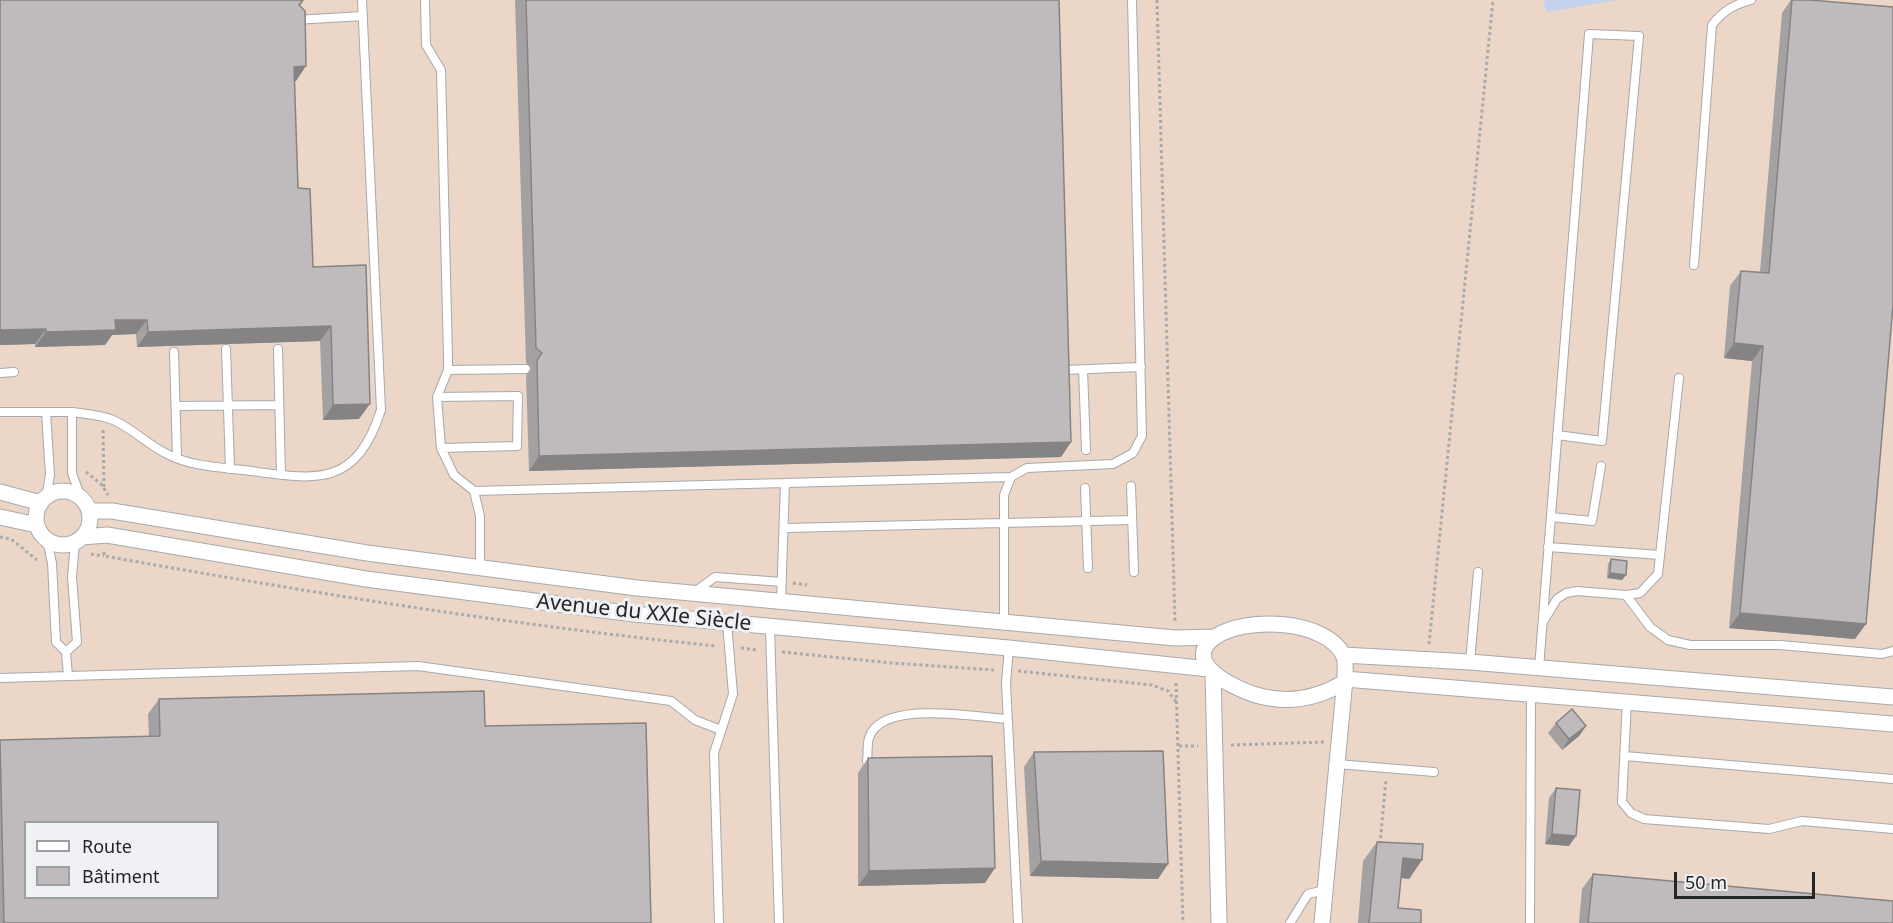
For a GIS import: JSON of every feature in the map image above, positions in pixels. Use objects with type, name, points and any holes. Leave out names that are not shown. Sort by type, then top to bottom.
[{"type":"street","points":[[0,492],[43,500]]},
{"type":"street","points":[[60,492],[85,505],[89,525],[78,540],[60,545],[47,540],[37,525],[37,510],[43,500],[60,492]]},
{"type":"street","name":"Avenue du XXIe Siècle","points":[[85,505],[367,553],[693,594],[1175,638],[1215,637],[1261,624],[1292,626],[1318,632],[1335,644],[1343,655]]},
{"type":"street","points":[[0,517],[37,525]]},
{"type":"street","name":"Avenue du XXIe Siècle","points":[[78,540],[107,535],[366,579],[634,614],[1009,648],[1211,672]]},
{"type":"street","points":[[1215,637],[1206,647],[1204,660],[1211,672],[1240,691],[1273,700],[1324,694],[1344,681],[1627,701],[1893,724]]},
{"type":"street","points":[[1322,923],[1344,681],[1343,655],[1470,662],[1893,697]]},
{"type":"street","points":[[1211,672],[1219,923]]},
{"type":"lane","points":[[0,412],[72,411],[112,420],[177,458],[195,465],[305,478],[332,474],[356,460],[372,437],[381,410],[362,0]]},
{"type":"lane","points":[[425,0],[426,45],[441,70],[448,370],[437,397],[441,448],[454,475],[474,490],[1011,477],[1027,468],[1113,465],[1132,453],[1142,436],[1132,0]]},
{"type":"lane","points":[[1694,265],[1712,25],[1721,13],[1736,4],[1751,0]]},
{"type":"lane","points":[[294,20],[363,16]]},
{"type":"lane","points":[[1539,668],[1548,547],[1589,34],[1639,36],[1602,441],[1557,435]]},
{"type":"lane","points":[[226,349],[230,469]]},
{"type":"lane","points":[[278,349],[281,475]]},
{"type":"lane","points":[[174,352],[177,458]]},
{"type":"lane","points":[[1064,370],[1141,367]]},
{"type":"lane","points":[[448,370],[526,369]]},
{"type":"lane","points":[[1083,369],[1086,450]]},
{"type":"lane","points":[[0,373],[14,372]]},
{"type":"lane","points":[[1543,623],[1557,599],[1566,593],[1577,591],[1626,595],[1640,593],[1653,583],[1658,574],[1679,378]]},
{"type":"lane","points":[[437,397],[518,396],[517,446],[441,448]]},
{"type":"lane","points":[[176,406],[279,405]]},
{"type":"lane","points":[[72,411],[72,473],[85,505]]},
{"type":"lane","points":[[43,500],[50,475],[46,412]]},
{"type":"lane","points":[[1551,516],[1592,521],[1601,466]]},
{"type":"lane","points":[[1004,623],[1004,495],[1011,477]]},
{"type":"lane","points":[[781,601],[785,483]]},
{"type":"lane","points":[[1131,486],[1134,572]]},
{"type":"lane","points":[[1085,488],[1088,568]]},
{"type":"lane","points":[[474,490],[480,516],[480,568]]},
{"type":"lane","points":[[785,528],[1132,520]]},
{"type":"lane","points":[[47,540],[52,563],[56,642],[66,652],[68,676]]},
{"type":"lane","points":[[66,652],[77,642],[72,577],[78,540]]},
{"type":"lane","points":[[1548,547],[1660,555]]},
{"type":"lane","points":[[1470,662],[1478,572]]},
{"type":"lane","points":[[693,594],[715,577],[782,582]]},
{"type":"lane","points":[[1626,595],[1650,627],[1668,640],[1690,645],[1780,645],[1881,654],[1893,651]]},
{"type":"lane","points":[[719,923],[714,753],[733,694],[727,623]]},
{"type":"lane","points":[[770,628],[779,923]]},
{"type":"lane","points":[[1009,648],[1006,683],[1007,718],[1018,923]]},
{"type":"lane","points":[[0,678],[417,666],[671,701],[695,720],[721,730]]},
{"type":"lane","points":[[1530,923],[1531,695]]},
{"type":"lane","points":[[1627,701],[1622,802],[1631,813],[1644,819],[1769,829],[1802,821],[1893,828]]},
{"type":"lane","points":[[867,761],[869,737],[887,718],[906,713],[1007,718]]},
{"type":"lane","points":[[1624,756],[1893,779]]},
{"type":"lane","points":[[1335,764],[1434,772]]},
{"type":"lane","points":[[1290,923],[1308,894],[1325,890]]},
{"type":"path","points":[[1157,0],[1175,638]]},
{"type":"path","points":[[1428,659],[1492,0]]},
{"type":"path","points":[[103,418],[104,489]]},
{"type":"path","points":[[1175,667],[1183,923]]},
{"type":"path","points":[[1179,747],[1337,741]]},
{"type":"path","points":[[1379,845],[1387,768]]},
{"type":"shaded area","points":[[0,0],[1893,0],[1893,923],[0,923]]},
{"type":"shaded area","points":[[1544,0],[1617,0],[1546,12]]},
{"type":"building","points":[[0,0],[303,0],[299,5],[305,11],[306,66],[294,67],[298,188],[310,189],[313,267],[366,265],[370,404],[333,405],[331,326],[148,332],[147,320],[115,320],[116,330],[46,332],[46,329],[0,330]]},
{"type":"building","points":[[526,0],[1059,0],[1071,442],[539,456],[537,360],[542,353],[536,348]]},
{"type":"building","points":[[1792,0],[1893,7],[1893,305],[1866,624],[1740,613],[1763,346],[1734,343],[1741,271],[1769,273]]},
{"type":"building","points":[[1611,559],[1627,561],[1626,575],[1610,573]]},
{"type":"building","points":[[484,691],[485,726],[646,723],[651,923],[4,923],[0,740],[160,736],[159,699]]},
{"type":"building","points":[[1572,709],[1586,726],[1569,739],[1556,723]]},
{"type":"building","points":[[1163,751],[1168,864],[1041,861],[1034,752]]},
{"type":"building","points":[[992,756],[995,868],[869,871],[868,758]]},
{"type":"building","points":[[1556,788],[1580,790],[1576,836],[1552,834]]},
{"type":"building","points":[[1377,842],[1423,844],[1422,860],[1403,858],[1398,908],[1421,910],[1421,923],[1369,923]]},
{"type":"building","points":[[1593,874],[1893,901],[1893,923],[1588,923]]}]
